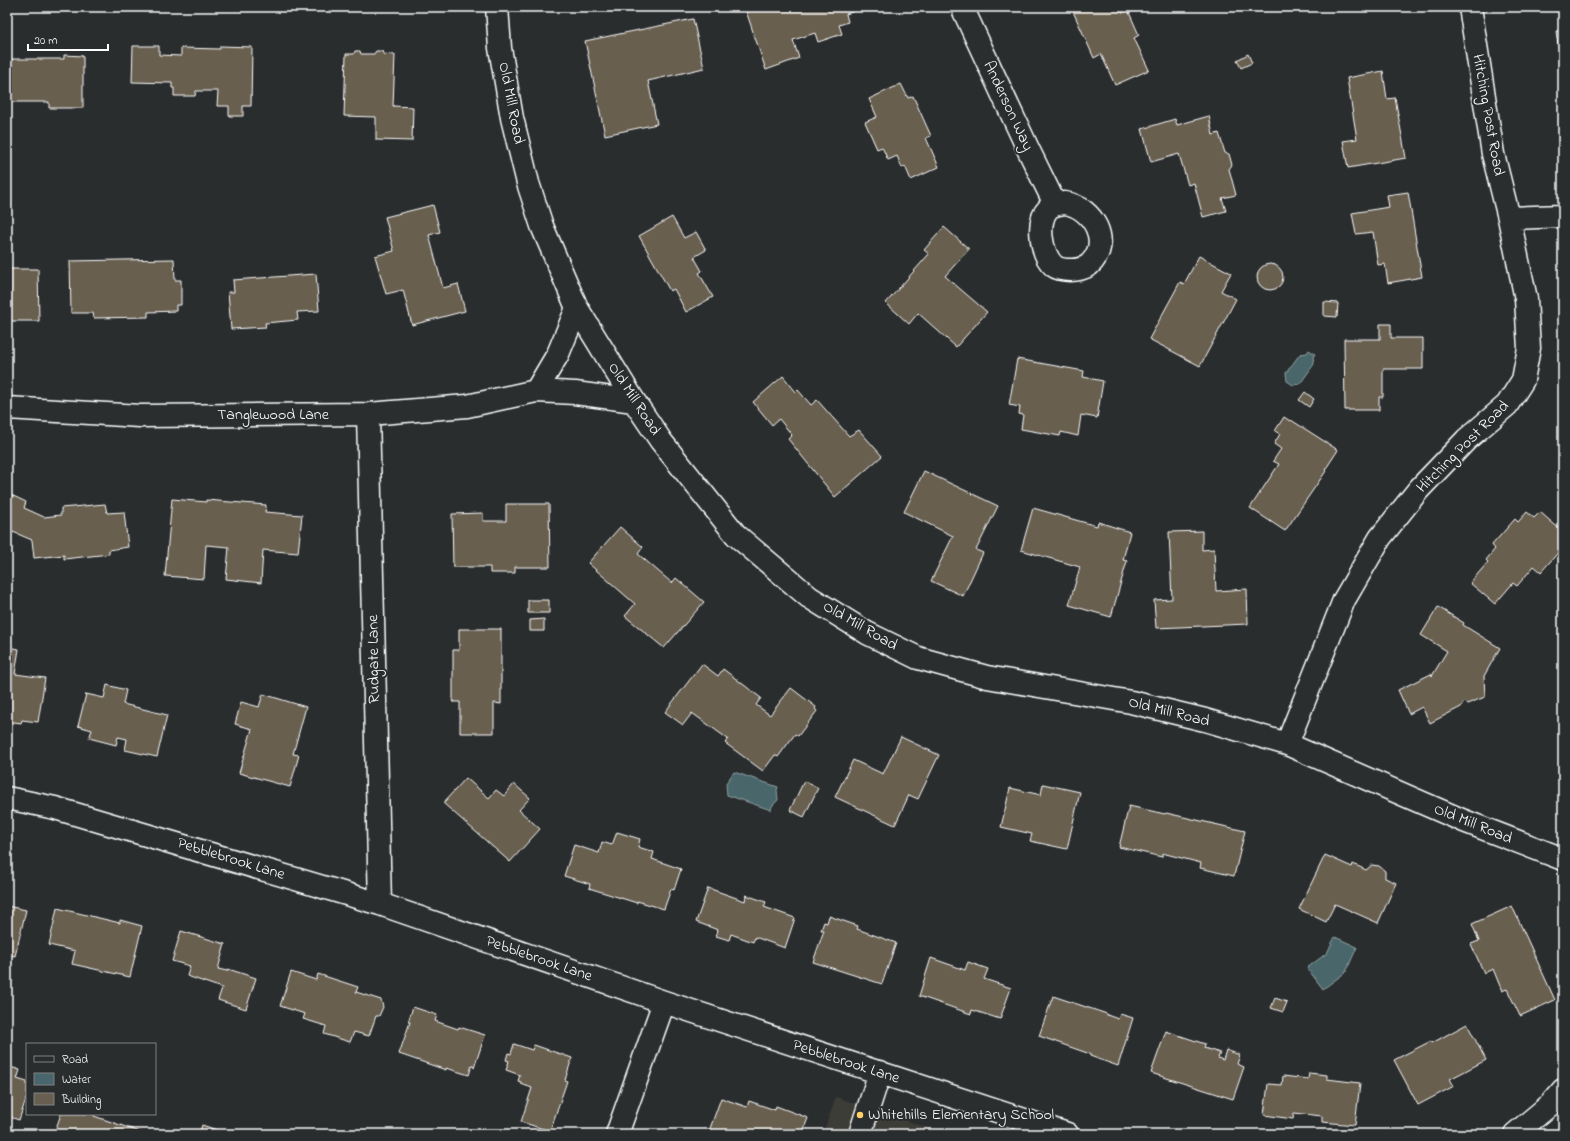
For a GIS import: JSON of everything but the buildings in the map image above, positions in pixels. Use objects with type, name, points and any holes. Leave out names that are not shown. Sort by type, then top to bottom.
[{"type":"street","name":"Old Mill Road","points":[[497,7],[500,48],[512,118],[528,183],[542,226],[577,308],[634,401],[661,441],[736,535],[809,597],[867,633],[918,658],[987,677],[1131,702],[1205,720],[1287,744],[1464,821],[1563,859]]},
{"type":"street","name":"Anderson Way","points":[[962,7],[1028,150],[1055,204]]},
{"type":"street","name":"Hitching Post Road","points":[[1287,744],[1344,600],[1380,538],[1419,489],[1456,450],[1507,405],[1523,380],[1530,348],[1526,300],[1509,218],[1493,154],[1470,7]]},
{"type":"street","points":[[1509,218],[1563,216]]},
{"type":"street","points":[[536,390],[558,354],[577,308]]},
{"type":"street","name":"Tanglewood Lane","points":[[7,408],[140,416],[368,414],[467,406],[536,390],[575,393],[634,401]]},
{"type":"street","name":"Rudgate Lane","points":[[368,414],[380,904]]},
{"type":"street","name":"Pebblebrook Lane","points":[[7,798],[55,808],[380,904],[664,1002],[880,1072],[1044,1130],[1067,1134]]},
{"type":"street","points":[[617,1134],[664,1002]]},
{"type":"street","points":[[860,1134],[880,1072]]},
{"type":"street","points":[[1515,1134],[1551,1104],[1563,1090]]},
{"type":"shaded area","name":"Whitehills Elementary School","points":[[836,1097],[946,1134],[823,1134]]},
{"type":"water","points":[[1309,350],[1315,354],[1313,357],[1314,364],[1300,384],[1293,385],[1287,381],[1286,373],[1300,354],[1307,353]]},
{"type":"water","points":[[734,772],[778,787],[778,800],[772,806],[771,810],[727,795],[726,783]]},
{"type":"water","points":[[1335,937],[1357,947],[1346,972],[1323,989],[1307,968],[1327,953]]},
{"type":"place","name":"Whitehills Elementary School","points":[[860,1115]]}]
